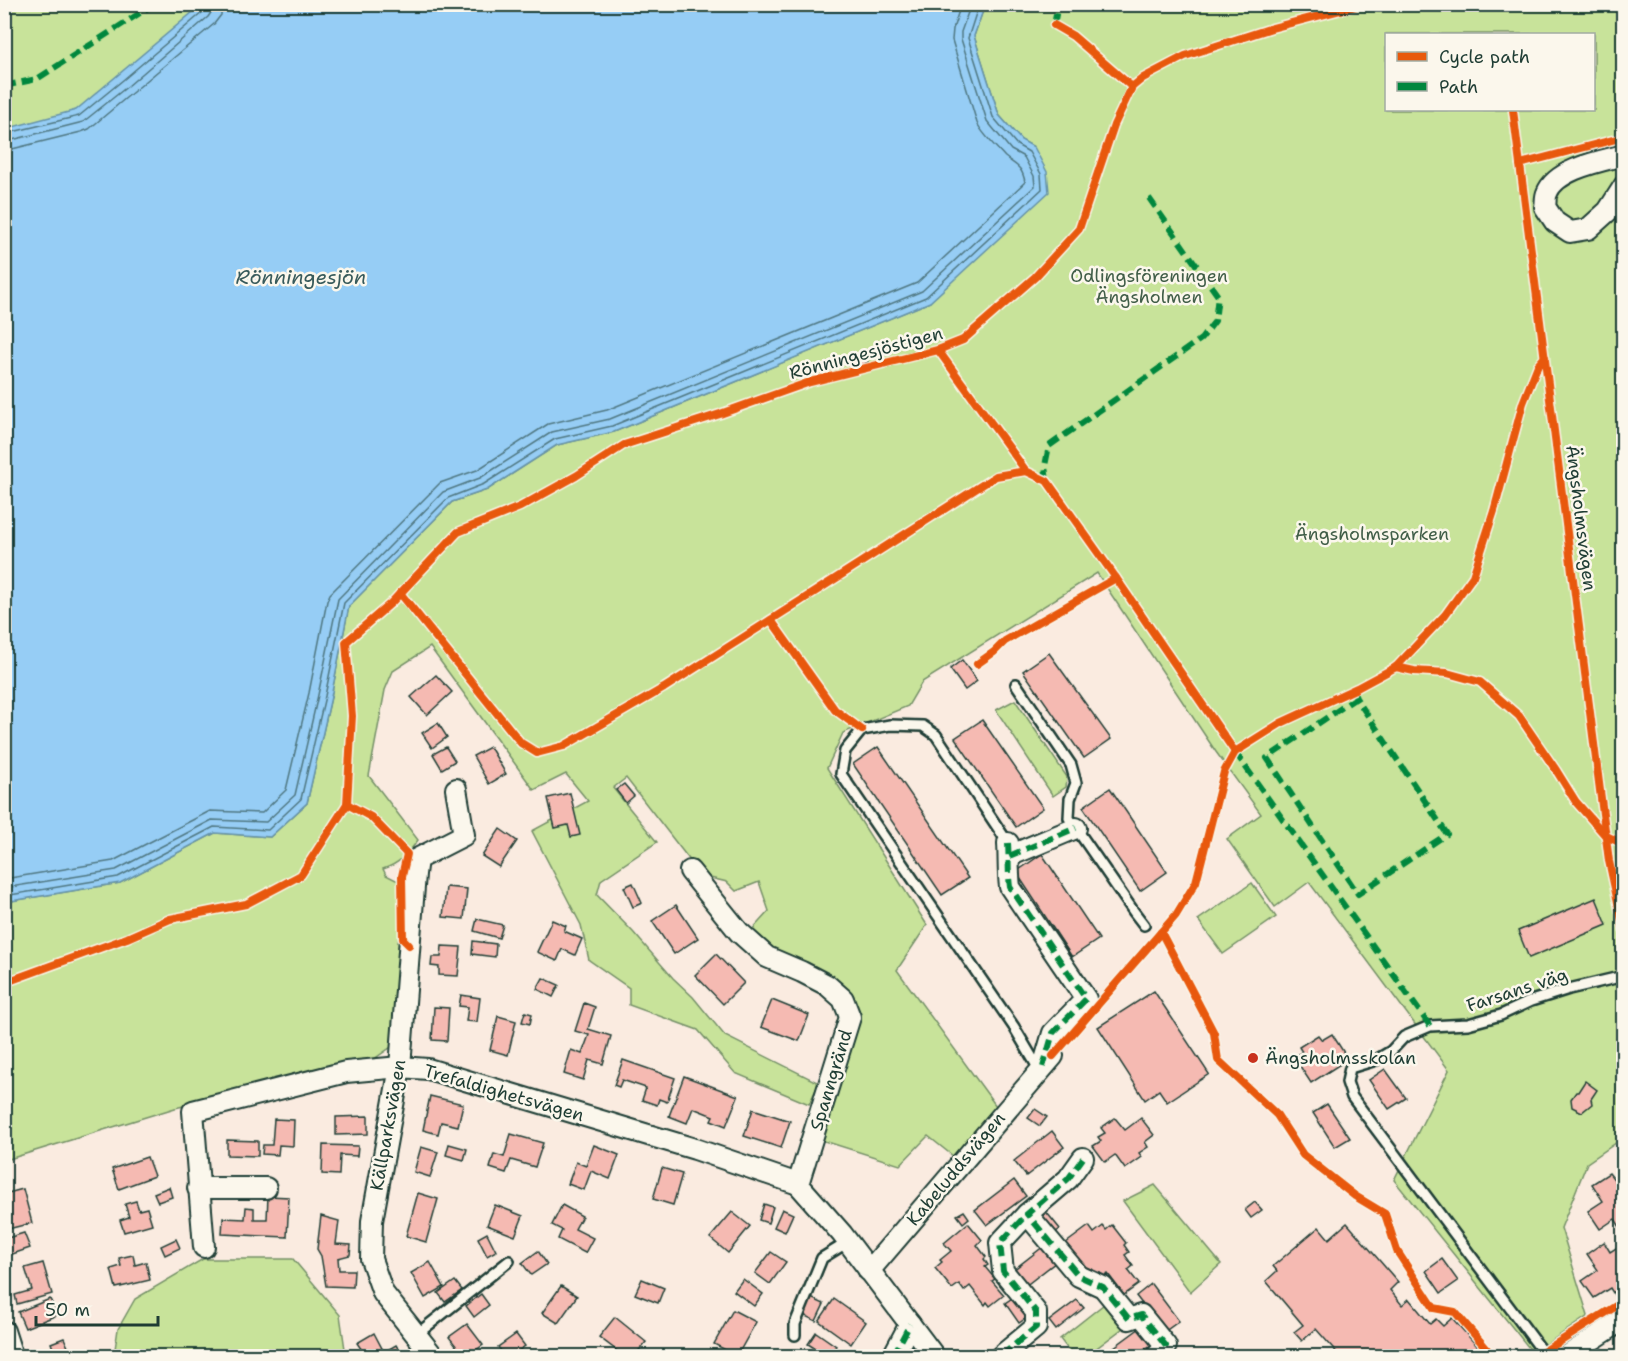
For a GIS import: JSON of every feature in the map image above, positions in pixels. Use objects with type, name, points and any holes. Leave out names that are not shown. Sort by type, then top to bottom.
[{"type":"street","points":[[1623,155],[1570,170],[1547,192],[1545,207],[1555,222],[1570,232],[1588,230],[1608,212],[1623,186]]},
{"type":"street","name":"Källparksvägen","points":[[433,1356],[383,1293],[371,1259],[372,1221],[400,1067],[417,858],[464,835],[456,789]]},
{"type":"street","points":[[1009,850],[1076,828]]},
{"type":"street","name":"Kabeluddsvägen","points":[[869,1271],[1045,1065],[1053,1033],[1086,999],[1010,887],[1009,850]]},
{"type":"street","name":"Spanngränd","points":[[690,871],[739,932],[767,957],[827,985],[843,999],[850,1017],[798,1184]]},
{"type":"street","name":"Trefaldighetsvägen","points":[[204,1247],[193,1111],[346,1072],[400,1067],[429,1070],[695,1149],[798,1184]]},
{"type":"street","points":[[1001,1356],[1036,1327],[1036,1312],[1003,1271],[1000,1244],[1027,1214],[1068,1179],[1083,1158]]},
{"type":"street","points":[[798,1184],[848,1242],[934,1356]]},
{"type":"street","points":[[198,1188],[266,1188]]},
{"type":"street","points":[[1027,1214],[1079,1276],[1103,1287],[1129,1319],[1141,1315],[1166,1346],[1157,1356]]},
{"type":"street","points":[[1567,1356],[1623,1319]]},
{"type":"street","points":[[893,1356],[910,1324]]},
{"type":"street","points":[[4,1331],[12,1356]]},
{"type":"lane","points":[[1016,684],[1071,765],[1076,783],[1070,800],[1069,818],[1144,925]]},
{"type":"lane","points":[[1009,850],[936,735],[923,726],[890,725],[862,730],[845,751],[841,774],[1014,1028],[1045,1065]]},
{"type":"lane","name":"Farsans väg","points":[[1545,1355],[1352,1097],[1347,1082],[1350,1068],[1376,1060],[1391,1051],[1404,1037],[1430,1026],[1468,1024],[1501,1015],[1540,998],[1569,989],[1623,976]]},
{"type":"lane","points":[[795,1335],[790,1323],[822,1258],[848,1242]]},
{"type":"lane","points":[[416,1335],[509,1261]]},
{"type":"green space","points":[[4,5],[286,5],[113,122],[5,141]]},
{"type":"green space","points":[[985,5],[1623,5],[1623,1138],[1587,1163],[1561,1228],[1588,1316],[1533,1353],[1394,1180],[1449,1070],[1309,882],[1275,907],[1227,839],[1261,814],[1216,752],[1097,573],[922,682],[908,706],[843,733],[827,768],[927,925],[897,970],[996,1106],[953,1156],[928,1136],[900,1165],[821,1140],[856,1020],[790,960],[749,933],[769,911],[759,882],[736,891],[727,882],[702,876],[626,778],[613,788],[657,842],[601,880],[597,895],[693,997],[725,1036],[819,1083],[809,1104],[735,1073],[698,1030],[629,1005],[629,988],[589,960],[581,925],[532,831],[588,801],[566,774],[534,790],[430,647],[393,671],[385,690],[369,776],[418,840],[403,858],[383,869],[386,875],[398,881],[401,891],[394,1045],[371,1061],[175,1108],[9,1159],[4,1146],[4,902],[120,883],[215,833],[270,837],[307,803],[349,606],[452,502],[487,490],[557,445],[614,432],[930,302],[1034,147],[1021,140],[999,115],[974,36]]},
{"type":"green space","points":[[1015,700],[1067,777],[1066,787],[1053,796],[996,710]]},
{"type":"green space","points":[[1252,883],[1276,917],[1223,954],[1198,920]]},
{"type":"green space","points":[[1155,1185],[1221,1264],[1190,1292],[1123,1201]]},
{"type":"green space","points":[[203,1259],[293,1259],[340,1315],[346,1356],[114,1356],[118,1329],[135,1299]]},
{"type":"green space","points":[[1108,1301],[1127,1325],[1086,1356],[1073,1356],[1060,1339]]},
{"type":"water","name":"Rönningesjön","points":[[207,5],[985,5],[974,36],[999,115],[1021,140],[1034,147],[1047,172],[1049,192],[930,302],[614,432],[557,445],[487,490],[452,502],[349,606],[307,803],[270,837],[215,833],[120,883],[5,902],[5,129],[76,110],[199,7]]},
{"type":"building","points":[[864,353],[868,362],[852,369],[848,360]]},
{"type":"building","points":[[1049,653],[1111,739],[1084,758],[1023,671]]},
{"type":"building","points":[[962,660],[977,681],[965,690],[950,669]]},
{"type":"building","points":[[436,675],[452,692],[427,715],[411,697]]},
{"type":"building","points":[[982,720],[1043,808],[1016,827],[955,738]]},
{"type":"building","points":[[438,723],[447,737],[432,748],[422,733]]},
{"type":"building","points":[[446,747],[455,761],[442,769],[433,754]]},
{"type":"building","points":[[490,747],[506,774],[489,784],[473,756]]},
{"type":"building","points":[[878,747],[968,878],[942,895],[853,764]]},
{"type":"building","points":[[624,784],[634,796],[626,803],[616,790]]},
{"type":"building","points":[[1110,788],[1167,872],[1140,891],[1083,807]]},
{"type":"building","points":[[570,793],[580,835],[571,837],[568,825],[555,828],[548,798]]},
{"type":"building","points":[[500,829],[517,841],[499,867],[482,856]]},
{"type":"building","points":[[1042,854],[1099,939],[1072,957],[1016,872]]},
{"type":"building","points":[[633,883],[642,903],[633,907],[624,887]]},
{"type":"building","points":[[446,887],[467,889],[464,919],[443,917]]},
{"type":"building","points":[[1596,898],[1607,925],[1529,958],[1518,931]]},
{"type":"building","points":[[676,905],[698,938],[674,954],[652,921]]},
{"type":"building","points":[[477,919],[503,925],[499,938],[474,931]]},
{"type":"building","points":[[552,920],[566,926],[564,931],[582,939],[575,955],[562,949],[557,961],[537,952]]},
{"type":"building","points":[[473,941],[496,944],[495,957],[472,954]]},
{"type":"building","points":[[442,946],[461,947],[458,976],[439,975],[439,967],[431,966],[432,957],[441,957]]},
{"type":"building","points":[[716,954],[744,983],[723,1004],[695,975]]},
{"type":"building","points":[[543,978],[559,985],[553,997],[537,989]]},
{"type":"building","points":[[1154,991],[1209,1074],[1167,1102],[1159,1090],[1145,1100],[1098,1027]]},
{"type":"building","points":[[461,995],[480,998],[477,1022],[466,1021],[468,1007],[459,1006]]},
{"type":"building","points":[[772,1000],[809,1015],[799,1041],[761,1027]]},
{"type":"building","points":[[584,1003],[595,1007],[588,1029],[611,1036],[603,1064],[589,1060],[583,1080],[564,1074],[571,1050],[582,1054],[589,1035],[575,1031]]},
{"type":"building","points":[[434,1007],[449,1008],[447,1041],[432,1040]]},
{"type":"building","points":[[525,1012],[532,1014],[530,1024],[522,1022]]},
{"type":"building","points":[[498,1016],[516,1021],[508,1055],[490,1050]]},
{"type":"building","points":[[1332,1034],[1348,1059],[1311,1083],[1294,1057],[1302,1052],[1299,1047],[1318,1035],[1322,1040]]},
{"type":"building","points":[[623,1060],[675,1078],[667,1102],[659,1099],[657,1105],[642,1100],[646,1088],[622,1080],[619,1087],[614,1085]]},
{"type":"building","points":[[1385,1069],[1406,1098],[1389,1109],[1369,1080]]},
{"type":"building","points":[[684,1076],[738,1096],[726,1126],[711,1120],[713,1116],[693,1108],[687,1123],[669,1116]]},
{"type":"building","points":[[1585,1081],[1597,1090],[1591,1099],[1592,1104],[1582,1112],[1572,1107],[1571,1099]]},
{"type":"building","points":[[430,1096],[463,1104],[458,1126],[441,1122],[438,1134],[423,1130]]},
{"type":"building","points":[[1327,1104],[1350,1138],[1335,1147],[1313,1113]]},
{"type":"building","points":[[753,1109],[790,1121],[781,1148],[744,1136]]},
{"type":"building","points":[[1035,1109],[1047,1117],[1040,1126],[1028,1118]]},
{"type":"building","points":[[368,1116],[368,1134],[336,1135],[336,1117]]},
{"type":"building","points":[[1115,1118],[1125,1130],[1141,1118],[1154,1135],[1145,1142],[1148,1147],[1139,1153],[1142,1157],[1125,1169],[1115,1155],[1105,1162],[1093,1146],[1101,1141],[1098,1137],[1105,1133],[1101,1128]]},
{"type":"building","points":[[274,1119],[294,1120],[293,1146],[279,1145],[278,1155],[262,1154],[263,1145],[272,1145]]},
{"type":"building","points":[[1052,1131],[1064,1147],[1026,1176],[1014,1161]]},
{"type":"building","points":[[511,1134],[543,1143],[535,1167],[511,1160],[506,1173],[490,1168],[494,1154],[504,1157]]},
{"type":"building","points":[[227,1140],[258,1141],[258,1156],[227,1155]]},
{"type":"building","points":[[449,1144],[467,1149],[464,1160],[446,1155]]},
{"type":"building","points":[[323,1145],[358,1146],[357,1156],[340,1155],[339,1175],[322,1174]]},
{"type":"building","points":[[594,1145],[619,1155],[610,1179],[591,1171],[584,1190],[568,1184],[576,1162],[586,1166]]},
{"type":"building","points":[[421,1147],[438,1152],[430,1177],[414,1172]]},
{"type":"building","points":[[147,1157],[154,1176],[119,1189],[112,1169]]},
{"type":"building","points":[[662,1168],[682,1174],[673,1205],[653,1199]]},
{"type":"building","points":[[1609,1173],[1616,1182],[1624,1177],[1624,1225],[1620,1227],[1615,1219],[1600,1229],[1588,1211],[1603,1201],[1592,1184]]},
{"type":"building","points":[[1014,1180],[1026,1196],[987,1225],[975,1210]]},
{"type":"building","points":[[169,1187],[172,1197],[158,1202],[154,1193]]},
{"type":"building","points":[[23,1189],[32,1223],[4,1230],[4,1220],[11,1218],[8,1208],[4,1209],[4,1194]]},
{"type":"building","points":[[418,1193],[438,1199],[426,1242],[406,1236]]},
{"type":"building","points":[[268,1196],[289,1197],[287,1237],[222,1234],[223,1218],[245,1219],[246,1207],[254,1208],[254,1219],[267,1219]]},
{"type":"building","points":[[136,1201],[139,1210],[147,1208],[152,1224],[124,1232],[120,1220],[129,1217],[125,1204]]},
{"type":"building","points":[[1255,1202],[1262,1210],[1251,1218],[1245,1210]]},
{"type":"building","points":[[764,1204],[773,1207],[768,1223],[759,1220]]},
{"type":"building","points":[[495,1205],[523,1216],[515,1236],[487,1225]]},
{"type":"building","points":[[562,1205],[582,1216],[575,1229],[593,1238],[585,1253],[558,1239],[562,1230],[552,1225]]},
{"type":"building","points":[[1043,1208],[1060,1229],[1051,1236],[1034,1215]]},
{"type":"building","points":[[782,1209],[793,1214],[785,1232],[774,1227]]},
{"type":"building","points":[[964,1211],[969,1218],[963,1223],[957,1215]]},
{"type":"building","points":[[732,1212],[750,1226],[728,1253],[710,1238]]},
{"type":"building","points":[[321,1216],[339,1221],[336,1244],[351,1245],[350,1255],[338,1258],[339,1270],[354,1270],[353,1287],[326,1286],[321,1256],[317,1249]]},
{"type":"building","points":[[968,1223],[982,1240],[977,1245],[986,1257],[984,1259],[988,1265],[985,1267],[995,1279],[992,1281],[1004,1295],[990,1306],[987,1302],[985,1305],[970,1286],[964,1291],[959,1284],[952,1289],[935,1268],[942,1262],[940,1260],[951,1251],[944,1243]]},
{"type":"building","points":[[1347,1223],[1398,1282],[1390,1290],[1402,1305],[1409,1299],[1430,1324],[1436,1319],[1443,1326],[1452,1318],[1486,1356],[1340,1356],[1316,1329],[1302,1341],[1294,1332],[1303,1325],[1266,1281],[1277,1271],[1273,1266],[1319,1227],[1329,1239]]},
{"type":"building","points":[[1112,1225],[1126,1243],[1124,1245],[1129,1252],[1125,1255],[1133,1266],[1128,1270],[1139,1284],[1124,1295],[1108,1274],[1103,1277],[1100,1273],[1097,1275],[1092,1269],[1086,1273],[1062,1246],[1089,1226],[1094,1233],[1103,1226],[1106,1230]]},
{"type":"building","points":[[24,1233],[30,1248],[4,1257],[4,1239]]},
{"type":"building","points":[[487,1233],[496,1251],[487,1256],[478,1238]]},
{"type":"building","points":[[176,1239],[180,1248],[165,1255],[161,1246]]},
{"type":"building","points":[[1604,1242],[1610,1252],[1624,1243],[1624,1291],[1615,1296],[1610,1288],[1594,1298],[1582,1281],[1598,1270],[1587,1254]]},
{"type":"building","points":[[1044,1246],[1056,1262],[1024,1287],[1012,1271]]},
{"type":"building","points":[[538,1251],[547,1264],[531,1275],[522,1263]]},
{"type":"building","points":[[771,1252],[786,1262],[770,1284],[755,1273]]},
{"type":"building","points":[[133,1255],[135,1265],[146,1262],[150,1280],[116,1288],[111,1269],[121,1266],[119,1258]]},
{"type":"building","points":[[1442,1259],[1458,1281],[1441,1293],[1426,1271]]},
{"type":"building","points":[[430,1262],[444,1287],[425,1298],[411,1273]]},
{"type":"building","points":[[43,1263],[52,1294],[17,1304],[15,1295],[32,1290],[25,1268]]},
{"type":"building","points":[[642,1279],[664,1288],[658,1303],[635,1294]]},
{"type":"building","points":[[743,1279],[763,1294],[754,1306],[734,1291]]},
{"type":"building","points":[[455,1281],[462,1290],[445,1302],[438,1293]]},
{"type":"building","points":[[1151,1284],[1179,1321],[1164,1332],[1136,1296]]},
{"type":"building","points":[[561,1286],[577,1296],[558,1323],[542,1313]]},
{"type":"building","points":[[481,1294],[489,1305],[474,1317],[466,1306]]},
{"type":"building","points":[[1014,1297],[1029,1316],[1019,1323],[1005,1303]]},
{"type":"building","points":[[811,1298],[824,1304],[816,1321],[803,1315]]},
{"type":"building","points":[[50,1299],[57,1315],[25,1328],[18,1312]]},
{"type":"building","points":[[834,1299],[866,1322],[851,1344],[819,1321]]},
{"type":"building","points":[[1077,1300],[1084,1308],[1056,1330],[1049,1321]]},
{"type":"building","points":[[733,1310],[756,1322],[737,1356],[714,1344]]},
{"type":"building","points":[[615,1317],[646,1342],[634,1356],[624,1356],[599,1337]]},
{"type":"building","points":[[467,1324],[483,1345],[468,1356],[464,1356],[449,1337]]},
{"type":"building","points":[[1140,1328],[1152,1344],[1136,1356],[1102,1356]]},
{"type":"building","points":[[816,1332],[836,1346],[829,1356],[808,1344]]},
{"type":"building","points":[[374,1333],[387,1356],[366,1356],[357,1343]]},
{"type":"building","points":[[516,1334],[525,1346],[511,1356],[505,1356],[498,1347]]},
{"type":"building","points":[[64,1338],[72,1356],[56,1356],[51,1343]]},
{"type":"building","points":[[396,1345],[402,1355],[387,1356],[384,1352]]},
{"type":"marked path","points":[[4,86],[37,79],[154,4]]},
{"type":"marked path","points":[[1054,25],[1058,4]]},
{"type":"marked path","points":[[1047,481],[1045,466],[1049,446],[1201,339],[1215,321],[1218,296],[1149,198]]},
{"type":"marked path","points":[[1353,690],[1356,698],[1447,834],[1358,894],[1267,758],[1356,698]]},
{"type":"marked path","points":[[1235,752],[1430,1026]]},
{"type":"marked path","points":[[1009,856],[1076,828]]},
{"type":"marked path","points":[[1008,843],[1010,887],[1086,999],[1053,1033],[1043,1067]]},
{"type":"marked path","points":[[1083,1158],[1068,1179],[1027,1214],[1079,1276],[1103,1287],[1129,1319],[1141,1315],[1166,1346],[1157,1356]]},
{"type":"marked path","points":[[1001,1356],[1036,1327],[1036,1312],[1003,1271],[1000,1243],[1027,1214]]},
{"type":"marked path","points":[[893,1356],[910,1324]]},
{"type":"cycle path","name":"Rönningesjöstigen","points":[[4,980],[9,981],[127,938],[170,919],[246,904],[301,875],[347,804],[352,716],[346,642],[391,603],[458,532],[520,507],[576,476],[624,445],[810,382],[938,350],[963,340],[1035,277],[1079,229],[1114,125],[1132,87],[1143,78],[1185,56],[1272,28],[1364,4]]},
{"type":"cycle path","points":[[1054,25],[1073,36],[1132,87]]},
{"type":"cycle path","name":"Ängsholmsvägen","points":[[1513,111],[1609,861],[1624,930]]},
{"type":"cycle path","points":[[1520,164],[1624,137]]},
{"type":"cycle path","name":"Rönningesjöstigen","points":[[938,350],[1026,471]]},
{"type":"cycle path","points":[[1053,1056],[1176,915],[1196,882],[1224,772],[1235,752],[1281,723],[1357,688],[1396,667],[1445,615],[1473,576],[1494,511],[1523,403],[1538,365],[1545,357]]},
{"type":"cycle path","points":[[400,593],[521,743],[537,753],[564,746],[664,688],[996,476],[1026,471],[1047,481],[1235,752]]},
{"type":"cycle path","points":[[977,664],[1005,641],[1116,578]]},
{"type":"cycle path","points":[[771,620],[835,710],[862,730]]},
{"type":"cycle path","points":[[1396,667],[1414,671],[1447,673],[1480,682],[1519,716],[1576,802],[1606,836],[1624,844]]},
{"type":"cycle path","points":[[347,804],[371,817],[407,854],[402,876],[403,939],[409,945]]},
{"type":"cycle path","points":[[1161,932],[1214,1033],[1218,1060],[1277,1115],[1303,1155],[1355,1196],[1385,1214],[1397,1251],[1434,1308],[1455,1312],[1493,1356]]},
{"type":"cycle path","points":[[1537,1356],[1624,1301]]},
{"type":"place","name":"Ängsholmsskolan","points":[[1253,1058]]},
{"type":"park label","name":"Odlingsföreningen Ängsholmen","points":[[1149,286]]},
{"type":"park label","name":"Ängsholmsparken","points":[[1372,534]]}]
